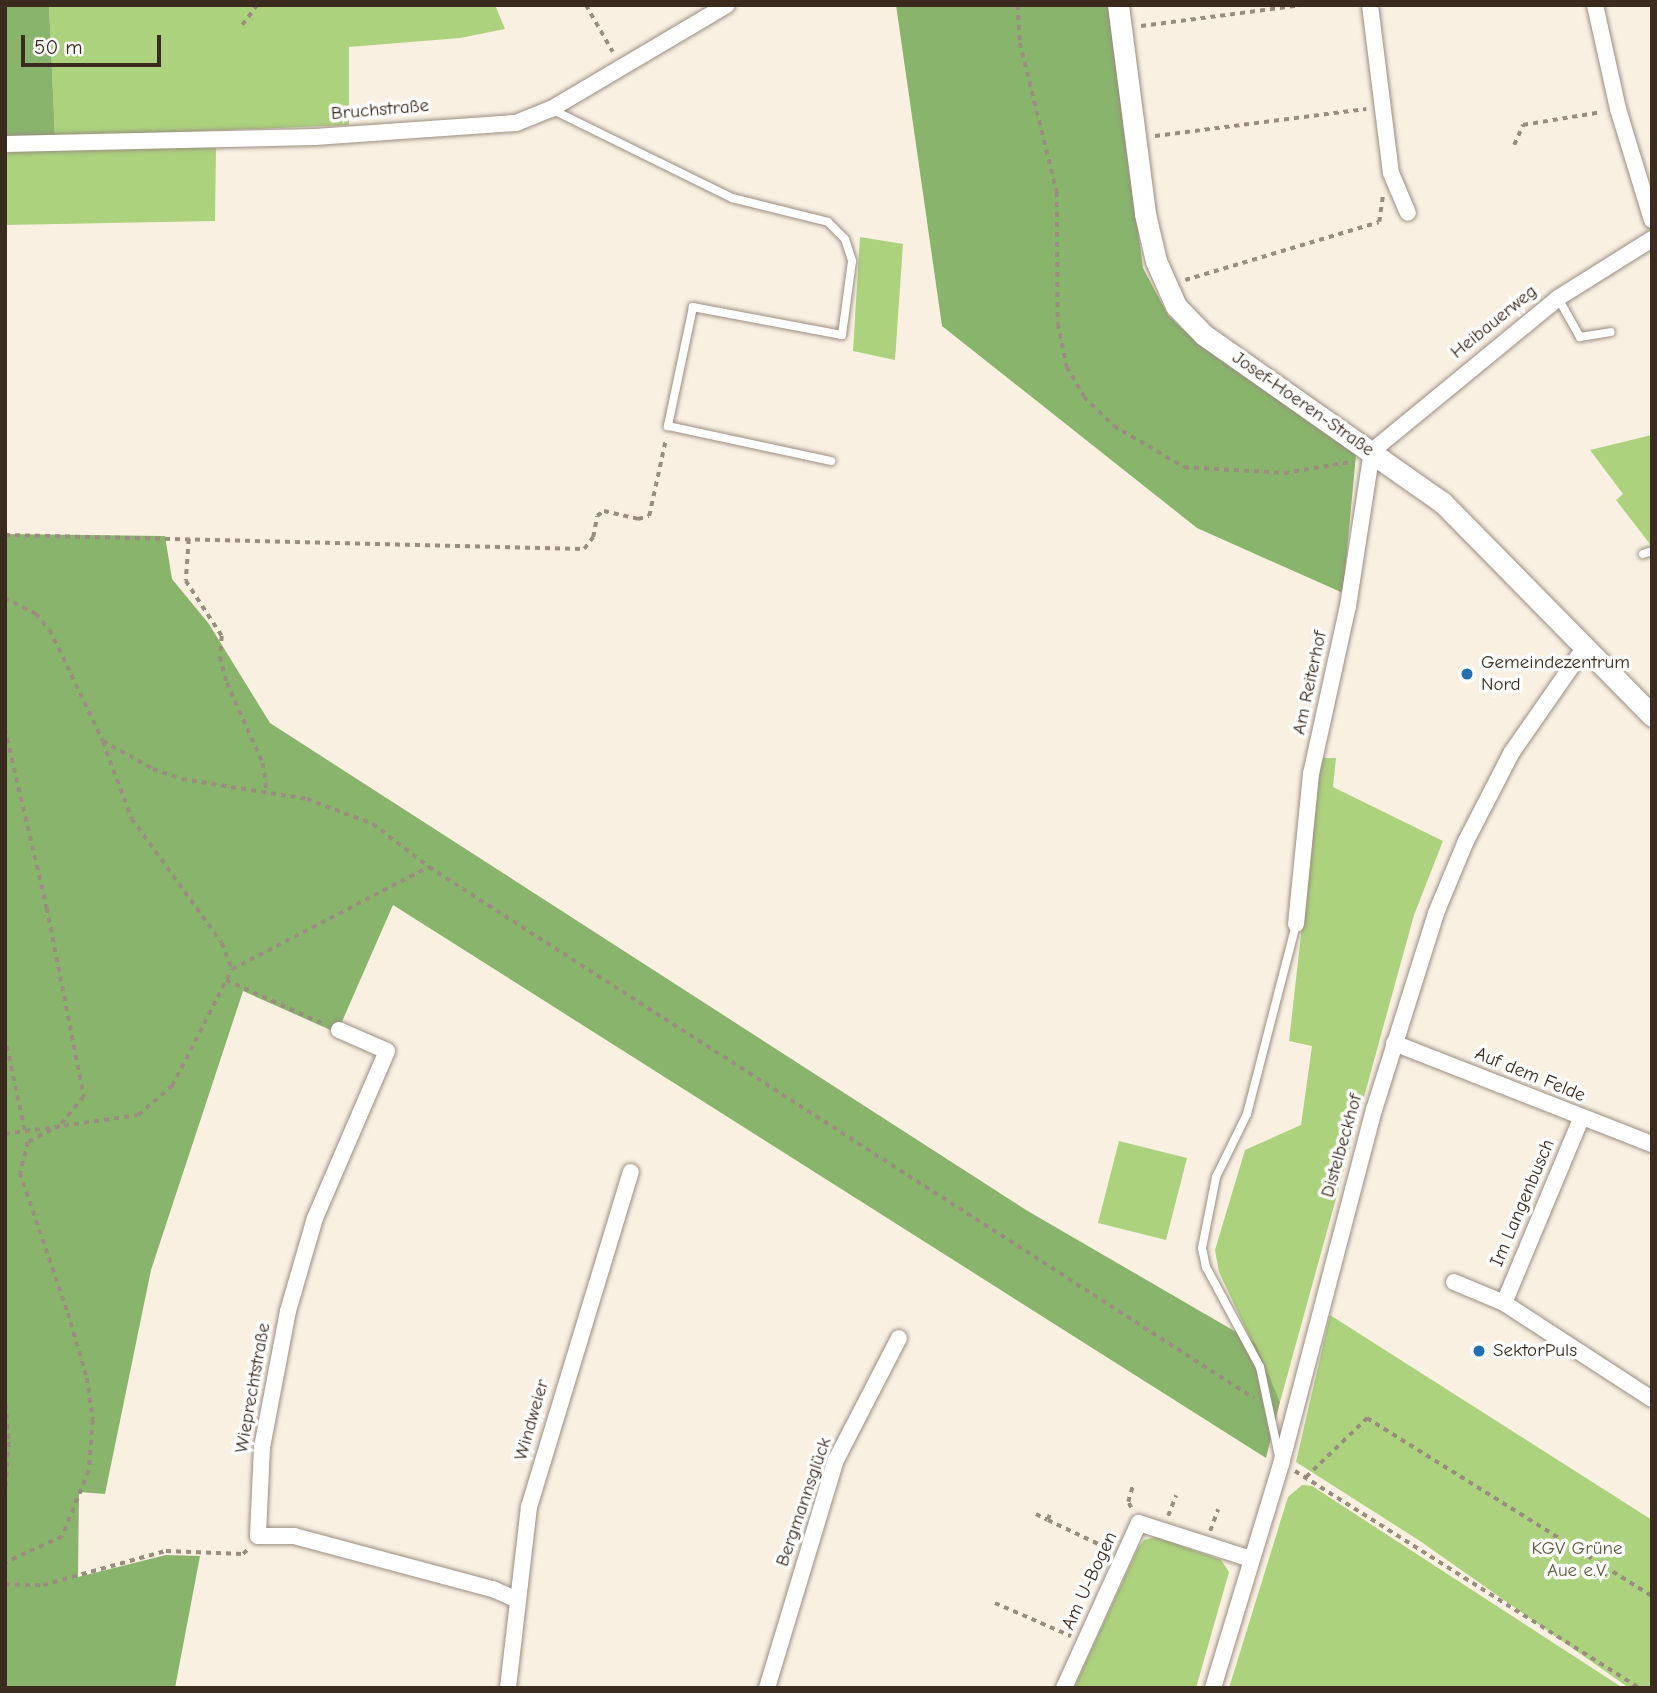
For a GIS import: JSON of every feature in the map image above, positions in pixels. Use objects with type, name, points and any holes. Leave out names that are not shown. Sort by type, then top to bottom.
[{"type":"street","name":"Bruchstraße","points":[[5,144],[315,137],[516,122],[551,109],[727,5]]},
{"type":"street","name":"Josef-Hoeren-Straße","points":[[1118,5],[1145,214],[1156,261],[1176,306],[1204,335],[1443,502],[1652,716]]},
{"type":"street","points":[[1370,5],[1391,173],[1408,213]]},
{"type":"street","points":[[1595,5],[1618,109],[1652,220]]},
{"type":"street","name":"Heibauerweg","points":[[1372,451],[1558,298],[1652,239]]},
{"type":"street","name":"Am Reiterhof","points":[[1296,924],[1311,774],[1348,606],[1372,451]]},
{"type":"street","name":"Distelbeckhof","points":[[1213,1688],[1281,1464],[1394,1043],[1436,912],[1466,841],[1512,752],[1586,647]]},
{"type":"street","name":"Wieprechtstraße","points":[[258,1536],[262,1447],[288,1311],[315,1218],[387,1051],[339,1030]]},
{"type":"street","name":"Auf dem Felde","points":[[1394,1043],[1581,1119],[1652,1144]]},
{"type":"street","name":"Im Langenbusch","points":[[1504,1303],[1581,1119]]},
{"type":"street","name":"Windweier","points":[[508,1688],[529,1507],[631,1172]]},
{"type":"street","points":[[1454,1282],[1504,1303],[1652,1399]]},
{"type":"street","name":"Bergmannsglück","points":[[767,1688],[836,1461],[900,1338]]},
{"type":"street","name":"Am U-Bogen","points":[[1064,1688],[1139,1522],[1251,1559]]},
{"type":"street","points":[[258,1536],[294,1536],[495,1590],[517,1600]]},
{"type":"lane","points":[[551,109],[732,198],[828,222],[845,239],[852,261],[842,335],[693,307],[668,426],[831,461]]},
{"type":"lane","points":[[1558,298],[1580,337],[1611,332]]},
{"type":"lane","points":[[1281,1464],[1260,1367],[1206,1267],[1202,1248],[1216,1177],[1247,1114],[1296,924]]},
{"type":"path","points":[[242,25],[257,5]]},
{"type":"path","points":[[586,5],[621,66]]},
{"type":"path","points":[[1018,5],[1020,43],[1057,192],[1058,324],[1071,380],[1084,397],[1114,426],[1159,456],[1198,470],[1314,471],[1344,465],[1372,451]]},
{"type":"path","points":[[1121,29],[1302,5]]},
{"type":"path","points":[[1135,138],[1382,107]]},
{"type":"path","points":[[1514,145],[1523,125],[1618,109]]},
{"type":"path","points":[[1167,285],[1380,222],[1378,210],[1391,173]]},
{"type":"path","points":[[5,536],[584,549],[590,545],[597,516],[604,511],[638,519],[649,516],[668,426]]},
{"type":"path","points":[[189,539],[186,581],[222,636],[220,657],[227,683],[263,762],[267,791]]},
{"type":"path","points":[[5,598],[36,614],[50,631],[103,741],[132,819],[222,943],[232,969]]},
{"type":"path","points":[[5,729],[50,919],[84,1097],[60,1126],[28,1142],[20,1173],[87,1378],[93,1420],[89,1471],[62,1537],[5,1563]]},
{"type":"path","points":[[103,741],[153,769],[182,779],[307,799],[373,824],[429,867],[1268,1405]]},
{"type":"path","points":[[5,1134],[123,1121],[157,1102],[182,1070],[232,969],[429,867]]},
{"type":"path","points":[[226,980],[339,1030]]},
{"type":"path","points":[[5,1037],[25,1130]]},
{"type":"path","points":[[5,1394],[9,1442],[5,1501]]},
{"type":"path","points":[[1306,1477],[1367,1418],[1652,1596]]},
{"type":"path","points":[[1281,1464],[1306,1477],[1639,1688]]},
{"type":"path","points":[[1133,1484],[1128,1502],[1139,1522]]},
{"type":"path","points":[[1163,1530],[1176,1495]]},
{"type":"path","points":[[1036,1514],[1049,1517],[1124,1556]]},
{"type":"path","points":[[5,1584],[43,1585],[166,1551],[243,1554],[258,1536]]},
{"type":"path","points":[[995,1603],[1043,1621],[1085,1642]]},
{"type":"green space","points":[[5,5],[49,5],[55,137],[5,137]]},
{"type":"green space","points":[[49,5],[495,5],[505,29],[460,38],[349,47],[349,125],[55,137]]},
{"type":"green space","points":[[896,5],[1108,5],[1143,268],[1168,315],[1198,344],[1356,455],[1343,593],[1197,528],[942,326]]},
{"type":"green space","points":[[69,147],[216,148],[215,221],[5,225],[5,153]]},
{"type":"green space","points":[[860,237],[903,244],[895,360],[853,351]]},
{"type":"green space","points":[[1652,435],[1650,544],[1616,500],[1623,494],[1590,450]]},
{"type":"green space","points":[[5,534],[165,536],[172,579],[209,624],[270,723],[1026,1210],[1255,1343],[1280,1402],[1266,1458],[393,905],[337,1033],[243,991],[151,1270],[105,1494],[79,1492],[78,1577],[166,1555],[200,1556],[175,1688],[5,1688]]},
{"type":"green space","points":[[1321,758],[1336,758],[1333,787],[1443,841],[1414,915],[1280,1402],[1219,1272],[1215,1250],[1245,1150],[1301,1125],[1312,1046],[1289,1041]]},
{"type":"green space","points":[[1119,1141],[1187,1158],[1166,1240],[1098,1223]]},
{"type":"green space","name":"KGV Grüne Aue e.V.","points":[[1330,1315],[1652,1520],[1652,1688],[1629,1688],[1420,1541],[1296,1462]]},
{"type":"green space","points":[[1302,1485],[1312,1486],[1623,1688],[1229,1688],[1288,1497]]},
{"type":"green space","points":[[1156,1537],[1221,1560],[1229,1572],[1196,1688],[1074,1688],[1138,1548],[1144,1540]]},
{"type":"place","name":"Gemeindezentrum Nord","points":[[1467,674]]},
{"type":"place","name":"SektorPuls","points":[[1479,1351]]}]
